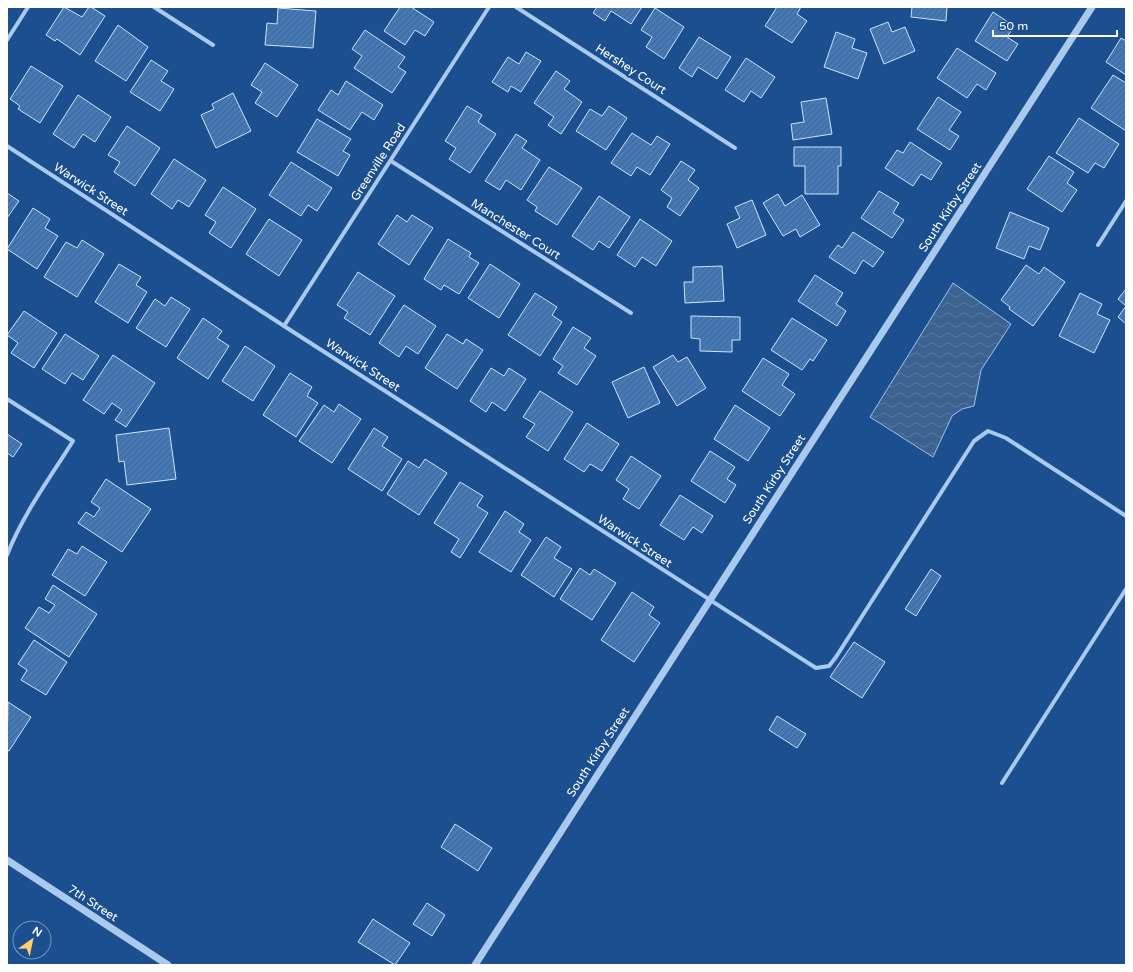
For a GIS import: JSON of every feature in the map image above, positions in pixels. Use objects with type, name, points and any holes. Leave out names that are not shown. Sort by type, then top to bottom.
[{"type":"street","points":[[7,40],[28,7]]},
{"type":"street","points":[[154,7],[214,45]]},
{"type":"street","name":"Greenville Road","points":[[284,326],[489,7]]},
{"type":"street","name":"Hershey Court","points":[[516,7],[735,148]]},
{"type":"street","name":"South Kirby Street","points":[[475,965],[1092,7]]},
{"type":"street","name":"Warwick Street","points":[[7,146],[816,668],[829,666],[840,651],[974,441],[988,431],[1006,438],[1126,516]]},
{"type":"street","name":"Manchester Court","points":[[391,161],[631,313]]},
{"type":"street","points":[[1098,245],[1126,201]]},
{"type":"street","points":[[7,399],[74,441],[29,511],[14,538],[7,555]]},
{"type":"street","points":[[1002,783],[1126,589]]},
{"type":"street","name":"7th Street","points":[[7,860],[168,965]]},
{"type":"water","points":[[953,283],[1011,324],[981,370],[974,406],[962,409],[952,416],[933,457],[870,417]]},
{"type":"building","points":[[64,7],[82,17],[89,7],[105,16],[80,55],[57,39],[55,41],[46,35]]},
{"type":"building","points":[[400,7],[411,7],[434,22],[425,36],[415,30],[405,45],[384,31]]},
{"type":"building","points":[[597,7],[642,7],[631,24],[611,11],[605,21],[593,13]]},
{"type":"building","points":[[777,7],[801,7],[797,14],[807,21],[792,43],[765,26]]},
{"type":"building","points":[[912,7],[947,7],[946,21],[911,17]]},
{"type":"building","points":[[278,8],[316,11],[313,48],[265,45],[267,23],[277,24]]},
{"type":"building","points":[[655,8],[684,27],[664,59],[646,47],[652,37],[641,30]]},
{"type":"building","points":[[993,12],[1014,26],[1007,37],[1018,44],[1007,61],[975,41]]},
{"type":"building","points":[[888,22],[892,32],[905,27],[915,51],[884,64],[870,29]]},
{"type":"building","points":[[118,25],[148,47],[126,81],[95,61]]},
{"type":"building","points":[[365,30],[405,57],[398,67],[406,72],[392,93],[354,68],[362,56],[352,49]]},
{"type":"building","points":[[836,32],[855,39],[852,48],[867,53],[858,79],[824,67]]},
{"type":"building","points":[[699,37],[731,57],[717,79],[698,67],[692,77],[679,68]]},
{"type":"building","points":[[1121,38],[1126,41],[1126,75],[1106,62]]},
{"type":"building","points":[[957,48],[996,73],[986,90],[977,84],[967,98],[937,78]]},
{"type":"building","points":[[526,52],[541,61],[521,92],[511,86],[508,92],[492,82],[508,57],[519,64]]},
{"type":"building","points":[[746,58],[775,77],[761,98],[751,91],[744,102],[725,90]]},
{"type":"building","points":[[151,60],[168,71],[161,81],[174,89],[160,111],[130,92]]},
{"type":"building","points":[[265,63],[298,85],[277,117],[255,103],[262,92],[251,85]]},
{"type":"building","points":[[31,66],[63,86],[40,123],[18,109],[20,106],[10,99]]},
{"type":"building","points":[[556,71],[570,81],[564,89],[582,102],[561,134],[548,125],[554,117],[534,103]]},
{"type":"building","points":[[1113,75],[1126,83],[1126,131],[1091,108]]},
{"type":"building","points":[[346,81],[383,105],[374,120],[362,112],[350,130],[318,110],[331,90],[338,95]]},
{"type":"building","points":[[233,93],[251,131],[216,148],[201,115],[214,109],[212,104]]},
{"type":"building","points":[[78,95],[111,117],[95,142],[83,134],[74,148],[53,134]]},
{"type":"building","points":[[938,97],[961,112],[949,130],[959,136],[950,150],[917,129]]},
{"type":"building","points":[[826,98],[832,134],[793,140],[791,124],[804,122],[801,102]]},
{"type":"building","points":[[467,106],[482,115],[478,122],[496,134],[470,173],[449,159],[456,148],[445,141]]},
{"type":"building","points":[[609,106],[627,118],[606,150],[576,131],[590,109],[602,116]]},
{"type":"building","points":[[1079,118],[1119,144],[1104,168],[1095,163],[1088,173],[1056,153]]},
{"type":"building","points":[[317,119],[351,139],[343,151],[350,155],[338,176],[297,152]]},
{"type":"building","points":[[127,126],[160,148],[135,186],[114,172],[120,162],[108,155]]},
{"type":"building","points":[[632,133],[651,145],[657,136],[670,144],[650,175],[637,167],[631,176],[611,163]]},
{"type":"building","points":[[516,134],[527,141],[522,148],[540,160],[521,190],[506,180],[500,190],[485,181]]},
{"type":"building","points":[[910,142],[942,163],[931,180],[921,174],[913,186],[885,168],[897,150],[903,153]]},
{"type":"building","points":[[794,147],[841,147],[841,166],[838,166],[838,194],[805,194],[805,166],[794,166]]},
{"type":"building","points":[[1049,156],[1074,172],[1067,183],[1077,190],[1062,212],[1027,189]]},
{"type":"building","points":[[174,159],[206,180],[189,207],[178,200],[172,209],[151,194]]},
{"type":"building","points":[[681,161],[695,170],[688,180],[699,188],[680,216],[667,207],[672,198],[661,190]]},
{"type":"building","points":[[291,162],[332,188],[317,211],[308,205],[301,216],[269,195]]},
{"type":"building","points":[[549,167],[582,188],[557,225],[535,211],[537,207],[527,200]]},
{"type":"building","points":[[223,187],[256,209],[231,248],[209,233],[216,222],[205,215]]},
{"type":"building","points":[[879,191],[899,203],[893,213],[904,220],[892,238],[861,218]]},
{"type":"building","points":[[7,193],[19,201],[7,218]]},
{"type":"building","points":[[778,194],[785,206],[802,195],[820,225],[800,237],[796,229],[783,236],[763,203]]},
{"type":"building","points":[[599,196],[630,217],[609,248],[599,241],[593,250],[572,236]]},
{"type":"building","points":[[752,200],[766,235],[737,248],[727,224],[740,218],[735,207]]},
{"type":"building","points":[[33,208],[50,219],[45,228],[58,236],[37,269],[7,249]]},
{"type":"building","points":[[1010,212],[1049,228],[1040,250],[1029,246],[1024,259],[996,248]]},
{"type":"building","points":[[397,215],[407,222],[412,215],[433,228],[409,265],[378,244]]},
{"type":"building","points":[[269,219],[302,240],[279,276],[246,254]]},
{"type":"building","points":[[640,219],[672,241],[656,266],[642,257],[635,267],[617,255]]},
{"type":"building","points":[[853,232],[884,252],[873,267],[863,260],[855,274],[829,257],[838,245],[842,248]]},
{"type":"building","points":[[448,239],[471,253],[469,257],[479,263],[459,294],[444,285],[441,290],[424,279]]},
{"type":"building","points":[[82,240],[104,254],[77,297],[44,277],[66,242],[77,248]]},
{"type":"building","points":[[119,264],[141,277],[136,285],[147,292],[128,323],[95,302]]},
{"type":"building","points":[[490,264],[520,284],[499,318],[468,298]]},
{"type":"building","points":[[1026,265],[1039,274],[1044,267],[1065,282],[1033,326],[1009,309],[1010,307],[1001,300]]},
{"type":"building","points":[[722,266],[724,301],[685,303],[684,282],[693,282],[693,267]]},
{"type":"building","points":[[358,272],[395,296],[370,335],[344,318],[348,312],[337,305]]},
{"type":"building","points":[[815,275],[843,293],[836,304],[846,311],[837,326],[798,301]]},
{"type":"building","points":[[1126,289],[1126,306],[1118,299]]},
{"type":"building","points":[[535,293],[557,307],[552,315],[562,322],[540,356],[508,335]]},
{"type":"building","points":[[1080,293],[1102,304],[1097,314],[1110,320],[1094,353],[1059,336]]},
{"type":"building","points":[[171,297],[190,309],[166,347],[136,328],[155,299],[165,306]]},
{"type":"building","points":[[404,305],[436,326],[418,354],[406,346],[399,357],[379,343]]},
{"type":"building","points":[[1126,306],[1126,324],[1118,317]]},
{"type":"building","points":[[24,311],[57,333],[34,368],[11,353],[18,343],[7,335]]},
{"type":"building","points":[[691,316],[740,317],[740,340],[732,340],[732,352],[700,351],[700,339],[691,338]]},
{"type":"building","points":[[203,318],[222,331],[217,338],[229,346],[208,379],[177,358]]},
{"type":"building","points":[[792,318],[827,340],[813,361],[810,359],[802,370],[771,350]]},
{"type":"building","points":[[573,327],[591,338],[584,348],[596,356],[577,385],[558,373],[563,366],[553,359]]},
{"type":"building","points":[[65,334],[99,356],[83,380],[72,373],[65,384],[42,369]]},
{"type":"building","points":[[447,334],[463,344],[466,339],[483,350],[457,389],[425,368]]},
{"type":"building","points":[[245,346],[275,366],[253,401],[222,381]]},
{"type":"building","points":[[113,355],[155,383],[126,427],[115,420],[122,410],[112,403],[104,414],[83,400]]},
{"type":"building","points":[[673,355],[678,362],[687,357],[706,388],[677,406],[653,367]]},
{"type":"building","points":[[763,358],[789,374],[782,385],[795,394],[780,416],[742,391]]},
{"type":"building","points":[[644,367],[660,403],[628,418],[612,382]]},
{"type":"building","points":[[491,368],[504,376],[509,368],[526,379],[505,411],[492,402],[486,412],[470,401]]},
{"type":"building","points":[[290,373],[312,387],[307,396],[318,403],[296,437],[263,415]]},
{"type":"building","points":[[540,391],[573,412],[548,451],[526,437],[535,424],[523,417]]},
{"type":"building","points":[[339,404],[361,419],[332,463],[299,441],[324,405],[334,412]]},
{"type":"building","points":[[735,405],[770,428],[748,461],[714,439]]},
{"type":"building","points":[[587,423],[619,444],[602,471],[590,464],[584,472],[564,459]]},
{"type":"building","points":[[169,428],[176,479],[127,485],[124,461],[119,462],[116,435]]},
{"type":"building","points":[[374,428],[388,437],[382,446],[402,459],[382,491],[348,469]]},
{"type":"building","points":[[7,434],[22,444],[13,457],[7,453]]},
{"type":"building","points":[[710,451],[735,467],[727,479],[736,485],[725,503],[691,481]]},
{"type":"building","points":[[631,456],[661,476],[639,509],[623,499],[629,489],[616,480]]},
{"type":"building","points":[[425,459],[447,473],[419,515],[387,494],[408,461],[419,468]]},
{"type":"building","points":[[106,479],[151,509],[122,552],[78,523],[86,512],[94,517],[100,508],[91,502]]},
{"type":"building","points":[[460,482],[483,496],[477,506],[488,513],[460,558],[451,552],[459,539],[434,523]]},
{"type":"building","points":[[680,495],[713,516],[702,533],[693,527],[684,540],[660,525]]},
{"type":"building","points":[[505,511],[524,524],[519,532],[531,540],[511,572],[479,552]]},
{"type":"building","points":[[546,537],[561,547],[554,558],[572,569],[554,597],[521,575]]},
{"type":"building","points":[[82,546],[107,562],[85,596],[52,575],[68,549],[77,554]]},
{"type":"building","points":[[580,568],[590,575],[594,569],[616,583],[592,620],[560,599]]},
{"type":"building","points":[[931,569],[941,576],[916,616],[905,609]]},
{"type":"building","points":[[53,585],[97,614],[69,657],[25,628],[39,607],[49,613],[55,605],[45,599]]},
{"type":"building","points":[[632,592],[654,607],[649,615],[660,623],[634,662],[601,640]]},
{"type":"building","points":[[34,640],[67,662],[46,695],[21,680],[27,670],[18,664]]},
{"type":"building","points":[[854,642],[885,662],[862,698],[830,677]]},
{"type":"building","points":[[8,702],[31,717],[9,751],[7,750]]},
{"type":"building","points":[[777,716],[806,734],[797,748],[769,730]]},
{"type":"building","points":[[455,824],[492,848],[478,871],[441,847]]},
{"type":"building","points":[[427,903],[445,915],[432,936],[413,924]]},
{"type":"building","points":[[373,919],[410,943],[395,965],[358,942]]}]
